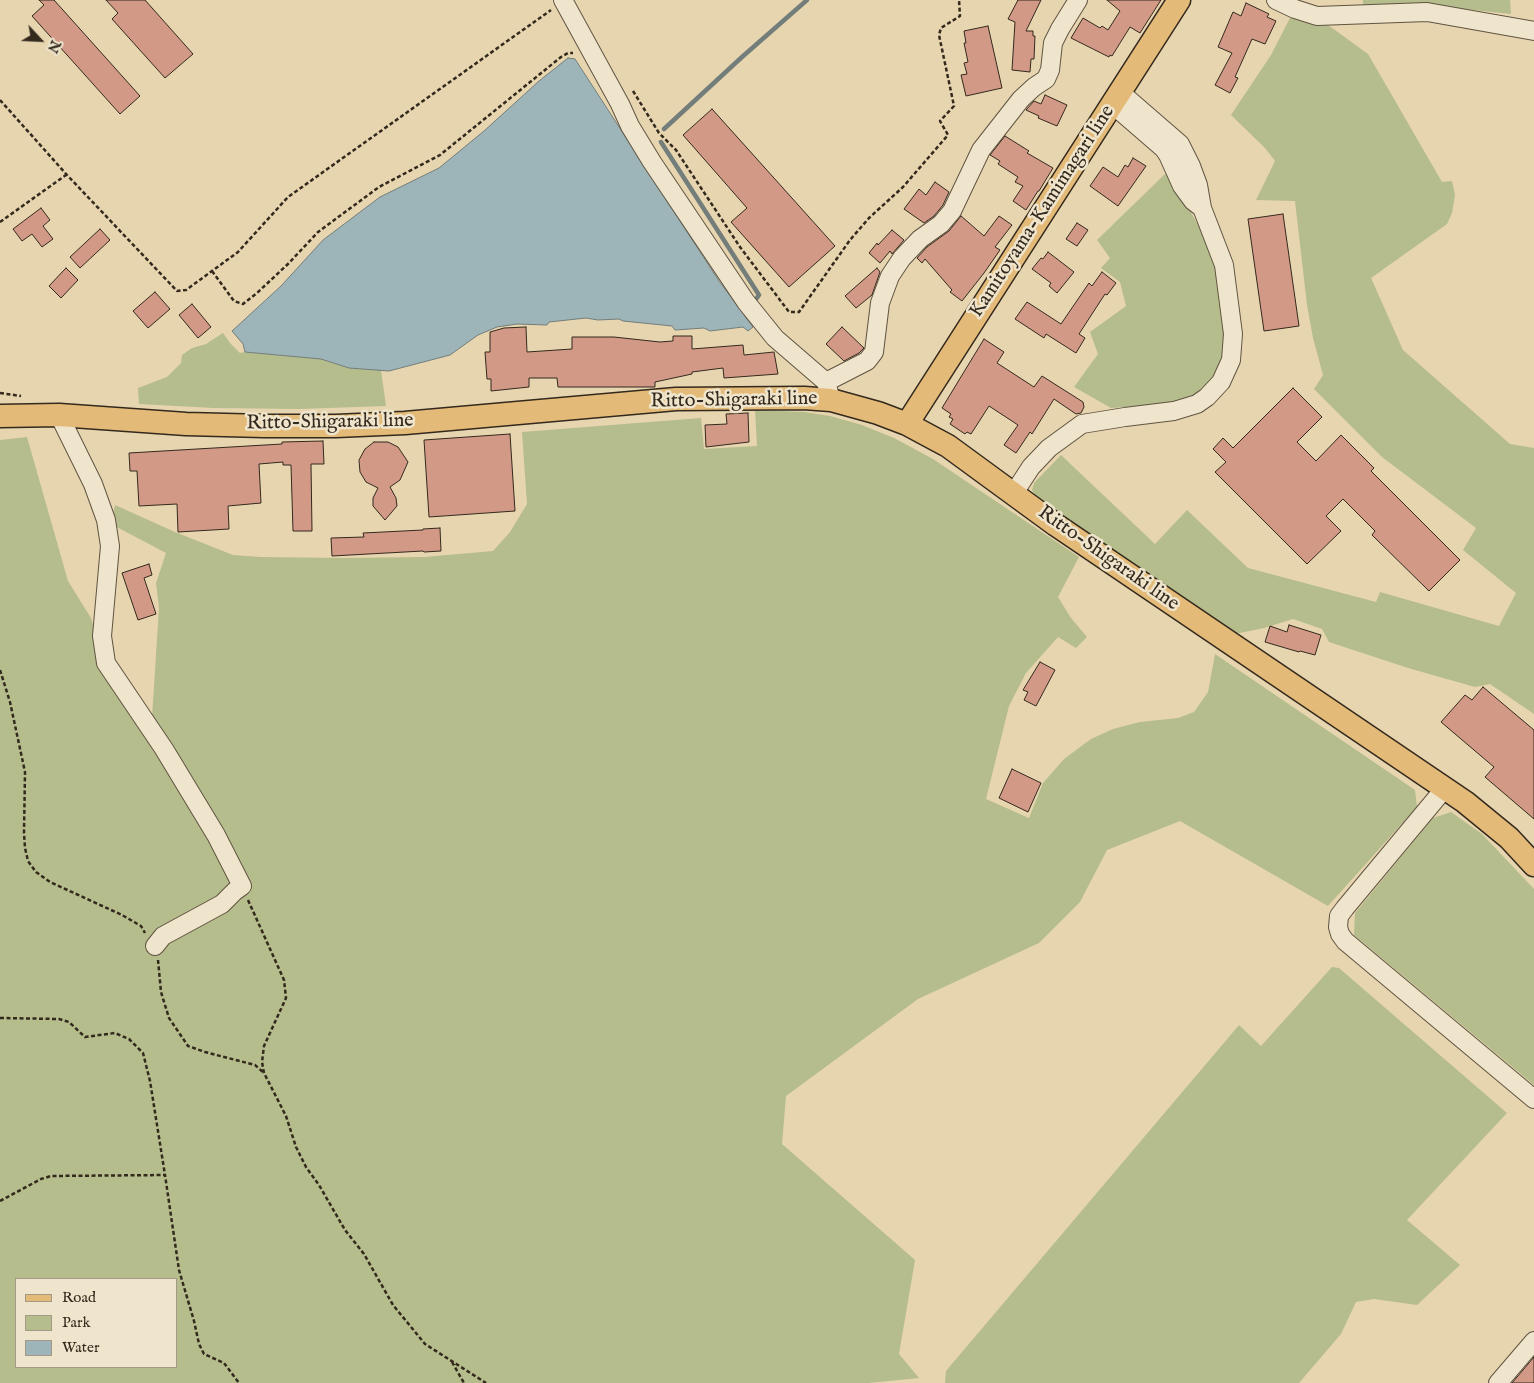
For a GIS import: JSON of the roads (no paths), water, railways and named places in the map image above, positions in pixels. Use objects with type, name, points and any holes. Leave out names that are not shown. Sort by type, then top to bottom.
[{"type":"main road","name":"Kamitoyama-Kamimagari line","points":[[907,424],[1179,0]]},
{"type":"main road","name":"Ritto-Shigaraki line","points":[[0,416],[59,415],[186,424],[336,426],[405,423],[676,399],[804,398],[828,391],[907,424],[948,446],[1086,545],[1465,802],[1509,838],[1534,865]]},
{"type":"lane","points":[[564,0],[630,126],[746,302],[775,338],[828,391],[867,361],[874,352],[880,303],[890,276],[902,258],[920,239],[940,224],[952,211],[981,150],[1021,99],[1046,79],[1050,70],[1053,43],[1078,0]]},
{"type":"lane","points":[[1276,0],[1316,16],[1427,12],[1534,31]]},
{"type":"lane","points":[[1014,493],[1031,467],[1049,448],[1082,424],[1174,411],[1197,404],[1207,397],[1221,382],[1231,360],[1233,334],[1224,266],[1202,208],[1198,185],[1191,166],[1180,144],[1116,98]]},
{"type":"lane","points":[[59,415],[93,484],[106,520],[110,546],[102,636],[106,662],[164,749],[216,835],[242,886],[222,904],[163,936],[155,946]]},
{"type":"lane","points":[[1445,788],[1339,916],[1338,927],[1340,934],[1534,1099]]},
{"type":"lane","points":[[1498,1383],[1534,1340]]},
{"type":"water","points":[[568,58],[575,59],[719,281],[740,309],[743,307],[747,311],[744,315],[753,327],[748,331],[743,327],[710,331],[704,328],[675,330],[672,326],[619,319],[598,320],[586,318],[549,322],[547,325],[517,324],[497,327],[478,335],[450,355],[389,371],[349,368],[321,359],[245,352],[243,344],[232,331],[281,286],[323,240],[380,197],[439,168]]},
{"type":"waterway","points":[[664,129],[807,0]]},
{"type":"waterway","points":[[661,142],[759,295],[754,302]]}]
